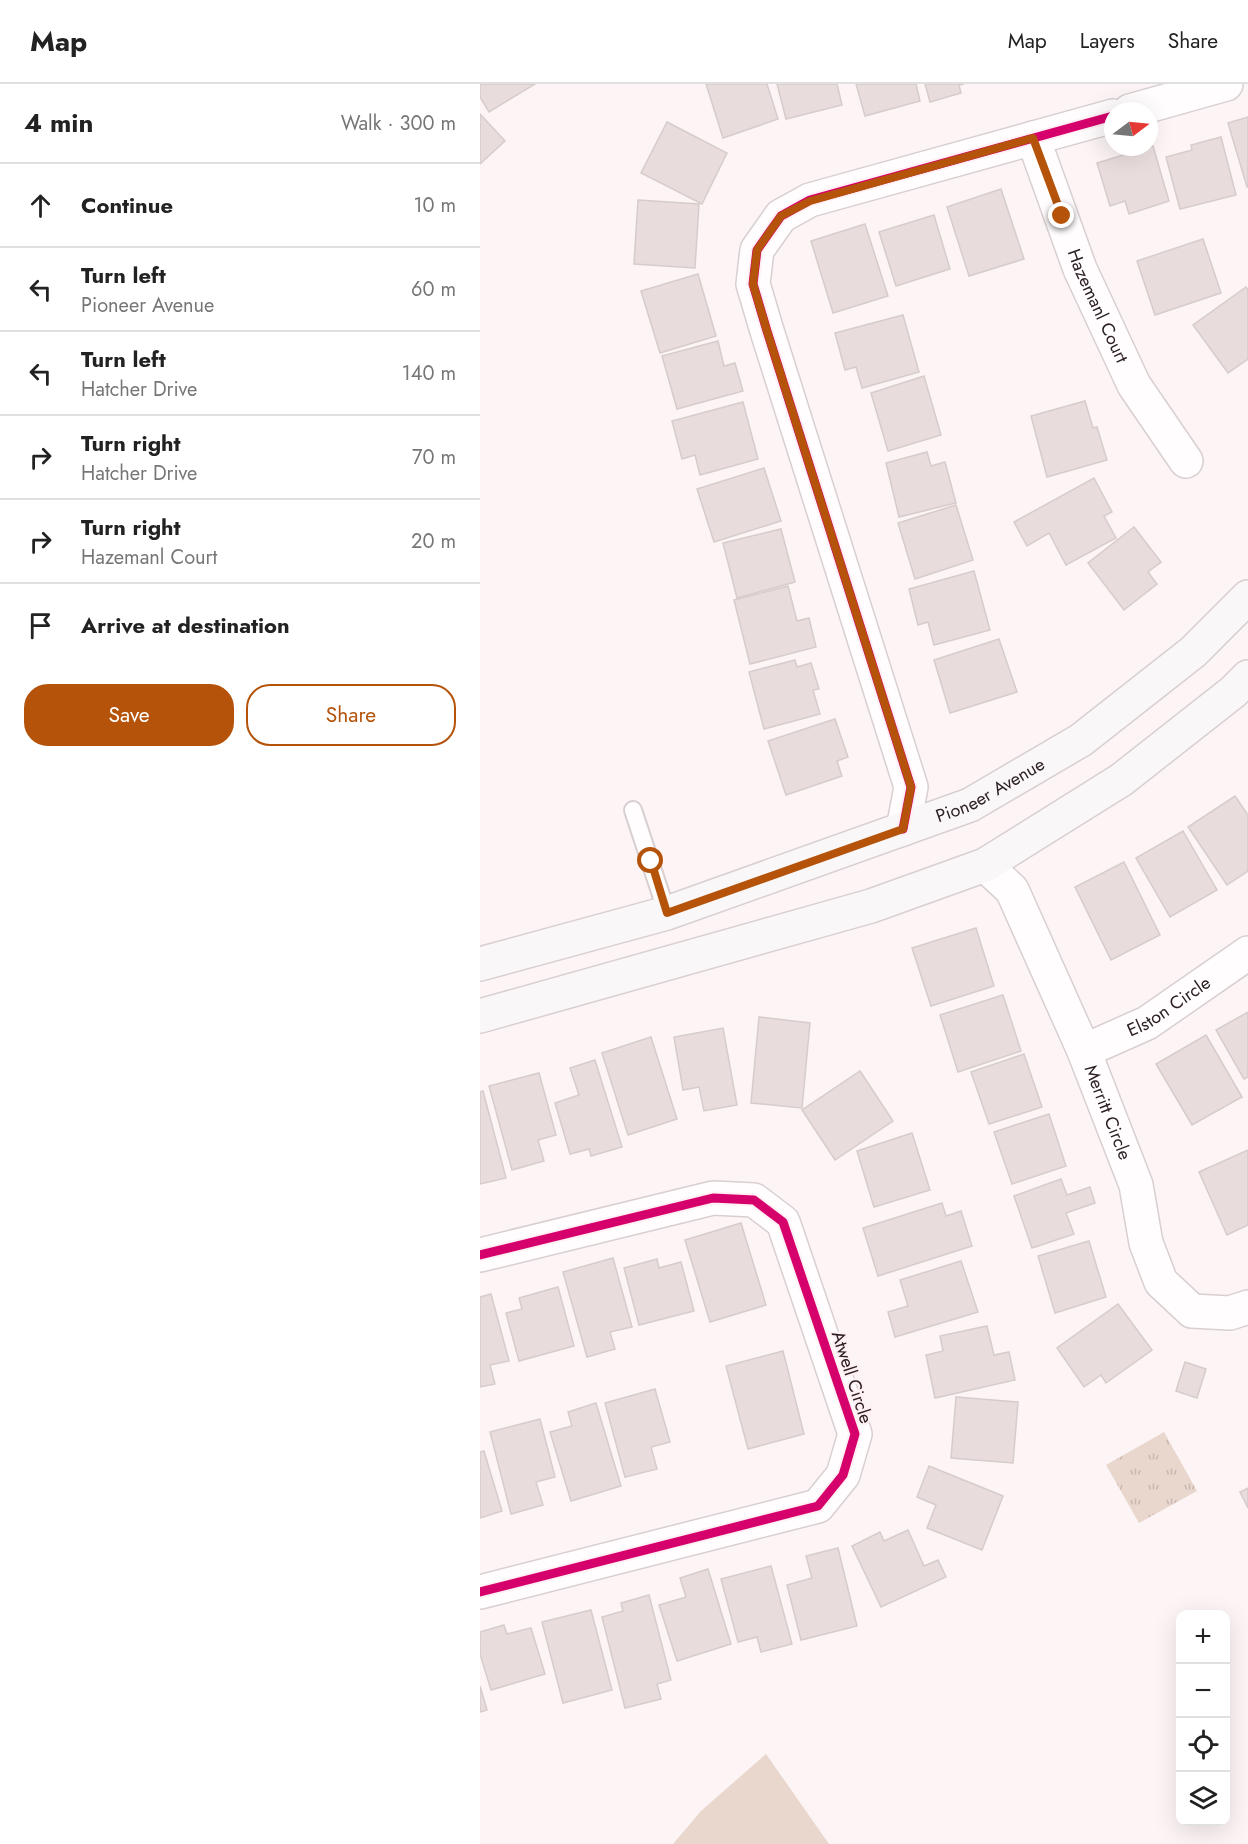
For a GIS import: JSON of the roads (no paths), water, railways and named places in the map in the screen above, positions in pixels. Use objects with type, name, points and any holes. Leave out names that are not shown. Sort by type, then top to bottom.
[{"type":"main road","name":"Pioneer Avenue","points":[[480,964],[667,913],[970,805],[1081,740],[1193,652],[1248,597]]},
{"type":"main road","points":[[480,1016],[871,906],[985,865],[1121,780],[1233,692],[1248,676]]},
{"type":"street","points":[[1158,103],[1226,84]]},
{"type":"street","points":[[903,829],[911,787],[753,284],[757,250],[781,216],[810,201],[1104,118]]},
{"type":"street","name":"Hazemanl Court","points":[[1033,138],[1080,269],[1134,385],[1186,461]]},
{"type":"street","name":"Merritt Circle","points":[[985,865],[1012,890],[1084,1051],[1136,1185],[1146,1243],[1161,1282],[1192,1311],[1230,1313],[1248,1307]]},
{"type":"street","name":"Elston Circle","points":[[1084,1051],[1147,1023],[1248,953]]},
{"type":"street","name":"Atwell Circle","points":[[480,1255],[712,1198],[754,1200],[783,1222],[855,1434],[843,1475],[818,1506],[480,1592]]},
{"type":"lane","points":[[633,810],[667,913]]}]
